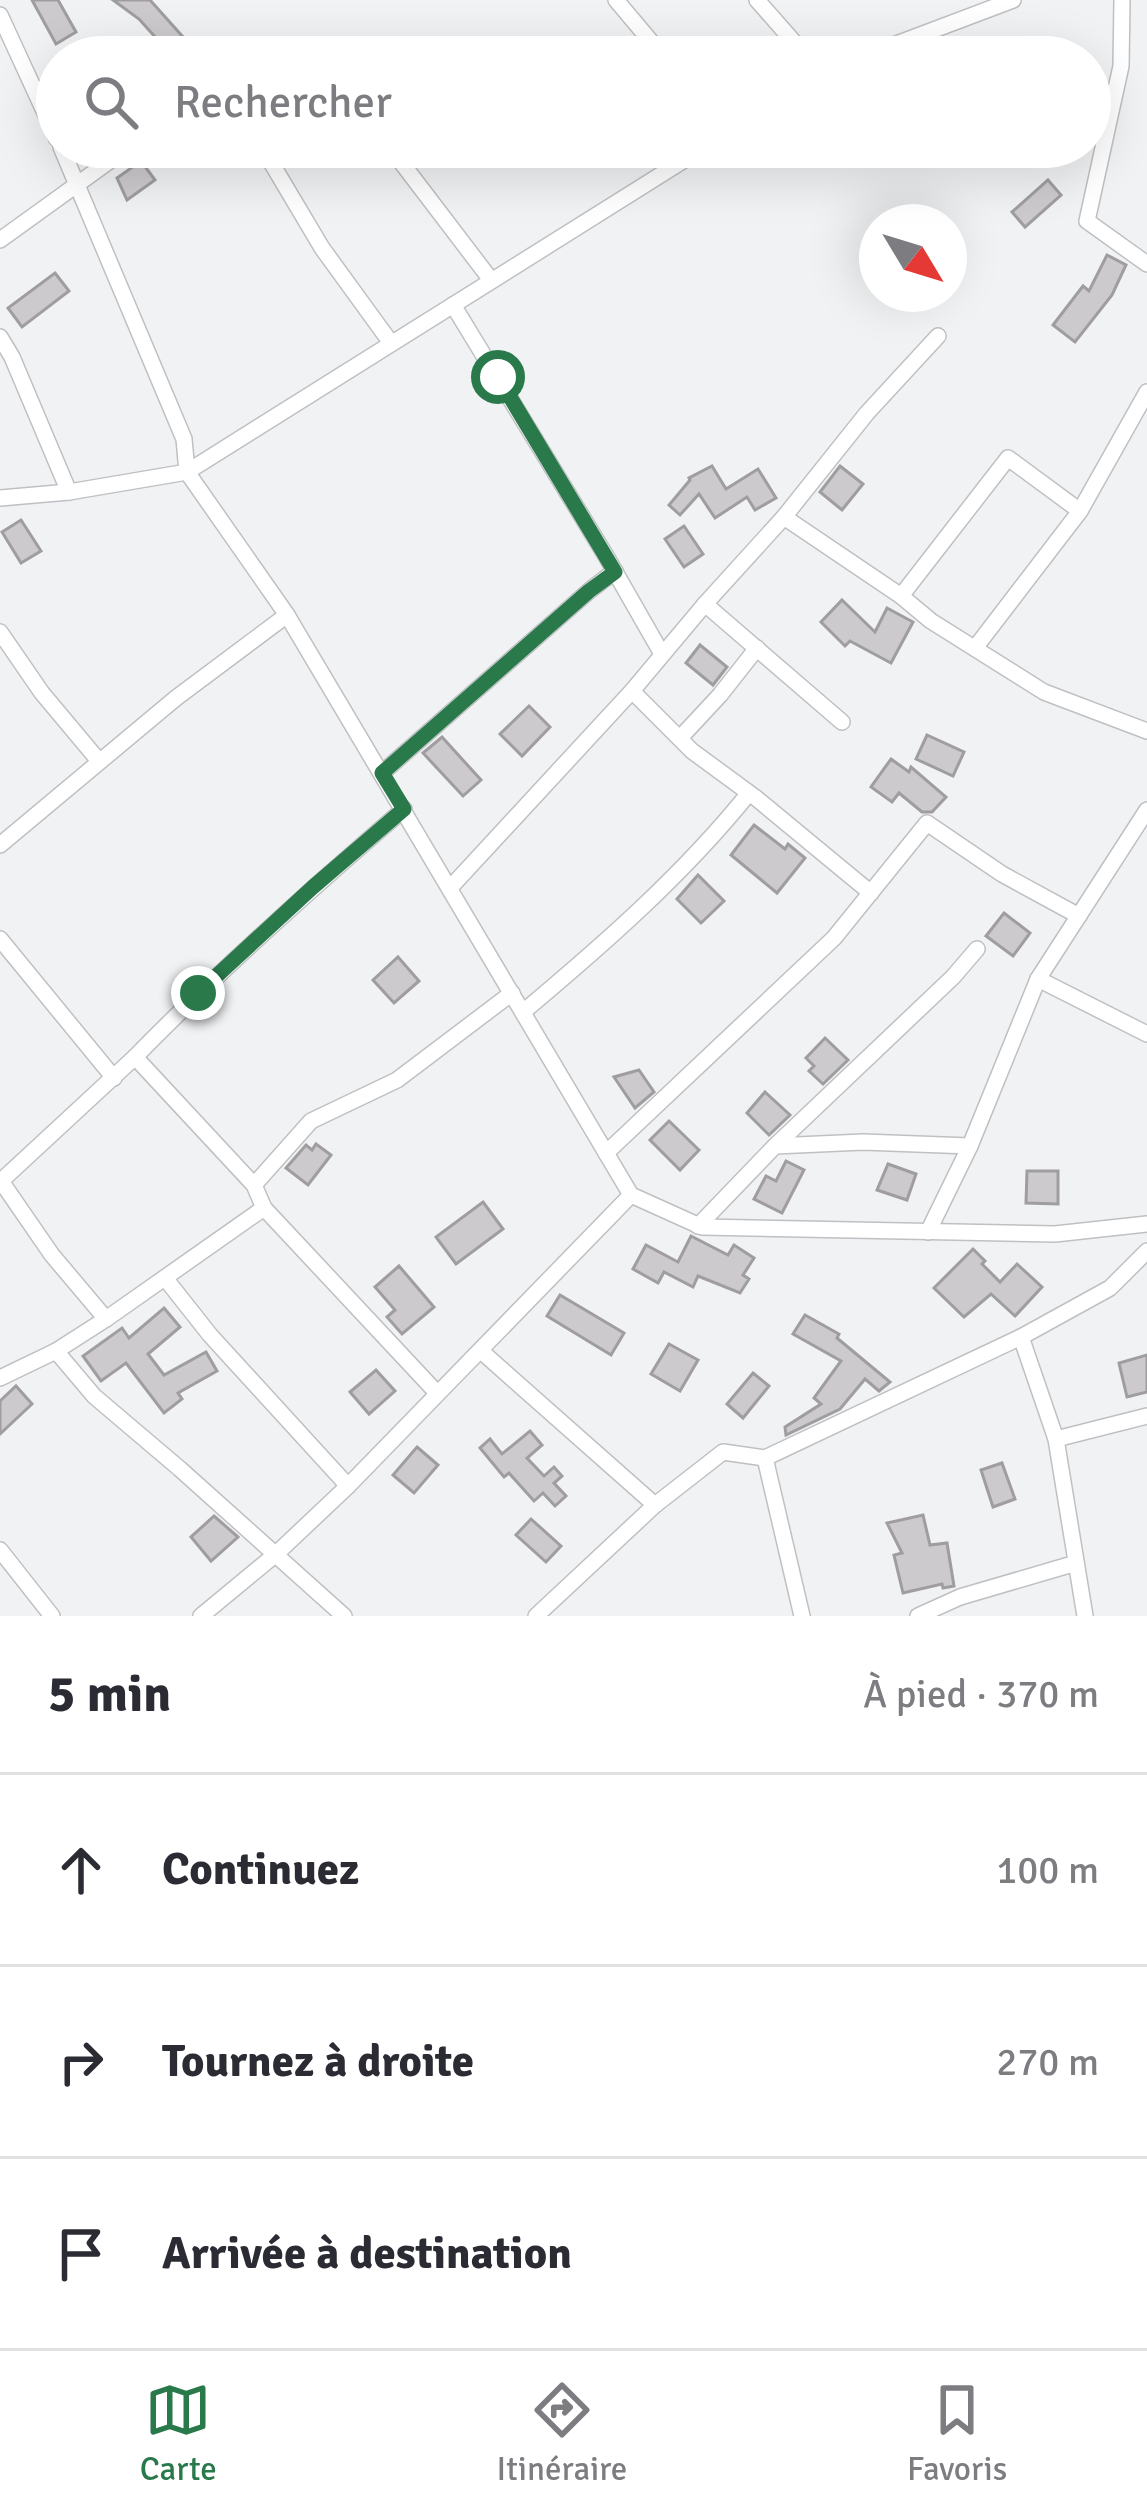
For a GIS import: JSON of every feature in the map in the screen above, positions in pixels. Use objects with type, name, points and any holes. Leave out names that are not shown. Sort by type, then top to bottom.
[{"type":"street","points":[[616,0],[646,36]]},
{"type":"street","points":[[757,0],[789,36]]},
{"type":"street","points":[[917,36],[1012,0]]},
{"type":"street","points":[[1111,113],[1121,66],[1122,0]]},
{"type":"street","points":[[0,14],[36,93]]},
{"type":"street","points":[[71,168],[184,440],[187,472],[287,615],[632,1196],[698,1226],[1055,1234],[1147,1224]]},
{"type":"street","points":[[0,240],[100,168]]},
{"type":"street","points":[[274,168],[322,248],[392,343]]},
{"type":"street","points":[[406,168],[491,280]]},
{"type":"street","points":[[0,498],[70,492],[187,472],[671,168]]},
{"type":"street","points":[[1099,168],[1088,221],[1147,264]]},
{"type":"street","points":[[453,305],[662,654]]},
{"type":"street","points":[[451,888],[632,691],[938,336]]},
{"type":"street","points":[[0,337],[70,492]]},
{"type":"street","points":[[975,648],[1080,511],[1147,392]]},
{"type":"street","points":[[901,596],[1008,458],[1080,511]]},
{"type":"street","points":[[784,517],[931,621],[1044,692],[1147,731]]},
{"type":"street","points":[[382,773],[615,572]]},
{"type":"street","points":[[705,604],[842,722]]},
{"type":"street","points":[[0,845],[99,761],[287,615]]},
{"type":"street","points":[[0,632],[41,693],[99,761]]},
{"type":"street","points":[[680,738],[757,648]]},
{"type":"street","points":[[632,691],[692,751],[871,893]]},
{"type":"street","points":[[523,1012],[708,844],[749,793]]},
{"type":"street","points":[[106,1319],[52,1255],[0,1181],[114,1078],[214,978],[404,809]]},
{"type":"street","points":[[928,1232],[970,1146],[1038,979],[1144,822]]},
{"type":"street","points":[[606,1153],[834,938],[927,823],[1002,874],[1079,916]]},
{"type":"street","points":[[0,939],[114,1078]]},
{"type":"street","points":[[698,1226],[977,949]]},
{"type":"street","points":[[1038,979],[1147,1034]]},
{"type":"street","points":[[254,1185],[311,1120],[397,1080],[512,993]]},
{"type":"street","points":[[134,1057],[254,1185],[264,1208],[436,1393]]},
{"type":"street","points":[[775,1146],[863,1142],[970,1146]]},
{"type":"street","points":[[201,1616],[348,1486],[632,1196]]},
{"type":"street","points":[[0,1378],[56,1351],[106,1319],[264,1208]]},
{"type":"street","points":[[536,1616],[655,1505],[723,1452],[765,1457],[1021,1337],[1110,1288],[1147,1250]]},
{"type":"street","points":[[165,1277],[348,1486]]},
{"type":"street","points":[[1021,1337],[1056,1439],[1085,1616]]},
{"type":"street","points":[[56,1351],[94,1396],[344,1616]]},
{"type":"street","points":[[481,1352],[655,1505]]},
{"type":"street","points":[[1056,1439],[1147,1416]]},
{"type":"street","points":[[765,1457],[802,1616]]},
{"type":"street","points":[[0,1550],[52,1616]]},
{"type":"street","points":[[918,1616],[961,1597],[1076,1563]]},
{"type":"building","points":[[32,0],[58,0],[76,32],[52,36]]},
{"type":"building","points":[[113,0],[150,0],[182,36],[154,36]]},
{"type":"building","points":[[131,168],[146,168],[155,180],[127,200],[117,178]]},
{"type":"building","points":[[1048,180],[1061,195],[1025,227],[1012,212]]},
{"type":"building","points":[[1107,255],[1126,265],[1112,295],[1075,342],[1053,325],[1083,286],[1089,291]]},
{"type":"building","points":[[55,273],[69,291],[22,327],[8,308]]},
{"type":"building","points":[[712,466],[726,489],[758,469],[776,498],[755,510],[747,497],[715,518],[699,494],[680,515],[669,505],[689,478]]},
{"type":"building","points":[[840,466],[863,484],[842,510],[820,492]]},
{"type":"building","points":[[21,520],[41,551],[21,563],[2,532]]},
{"type":"building","points":[[684,526],[703,554],[684,567],[665,539]]},
{"type":"building","points":[[842,600],[875,632],[887,608],[913,622],[891,663],[850,641],[845,646],[821,622]]},
{"type":"building","points":[[700,645],[727,667],[713,685],[686,663]]},
{"type":"building","points":[[529,706],[550,727],[522,756],[500,734]]},
{"type":"building","points":[[927,735],[964,752],[953,776],[916,759]]},
{"type":"building","points":[[442,737],[481,780],[463,796],[423,753]]},
{"type":"building","points":[[891,759],[909,772],[911,767],[946,797],[932,812],[922,812],[899,793],[892,802],[871,787]]},
{"type":"building","points":[[754,825],[805,858],[777,893],[731,855]]},
{"type":"building","points":[[698,875],[724,901],[701,923],[677,899]]},
{"type":"building","points":[[1004,913],[1030,933],[1013,956],[986,936]]},
{"type":"building","points":[[398,957],[419,981],[394,1003],[373,980]]},
{"type":"building","points":[[825,1038],[848,1060],[823,1084],[809,1071],[814,1066],[806,1058]]},
{"type":"building","points":[[639,1070],[654,1092],[635,1108],[614,1077]]},
{"type":"building","points":[[765,1092],[790,1115],[769,1135],[747,1113]]},
{"type":"building","points":[[669,1121],[699,1150],[680,1170],[650,1140]]},
{"type":"building","points":[[316,1144],[331,1155],[308,1185],[286,1168],[306,1145],[312,1150]]},
{"type":"building","points":[[786,1161],[804,1170],[782,1213],[754,1199],[766,1176],[776,1181]]},
{"type":"building","points":[[888,1164],[916,1174],[907,1200],[877,1190]]},
{"type":"building","points":[[1027,1171],[1058,1171],[1058,1204],[1026,1203]]},
{"type":"building","points":[[483,1202],[503,1229],[456,1264],[436,1237]]},
{"type":"building","points":[[691,1236],[728,1255],[734,1245],[754,1258],[743,1275],[749,1279],[740,1293],[698,1276],[693,1287],[664,1272],[658,1283],[633,1269],[646,1245],[678,1262]]},
{"type":"building","points":[[973,1249],[1000,1282],[1017,1264],[1042,1287],[1015,1316],[991,1294],[964,1317],[934,1288]]},
{"type":"building","points":[[399,1266],[434,1307],[402,1334],[387,1317],[395,1310],[375,1287]]},
{"type":"building","points":[[560,1295],[624,1333],[611,1355],[547,1316]]},
{"type":"building","points":[[164,1308],[180,1327],[148,1354],[164,1375],[206,1352],[217,1371],[178,1393],[182,1399],[164,1413],[126,1363],[101,1381],[83,1356],[122,1328],[129,1338]]},
{"type":"building","points":[[805,1315],[839,1334],[837,1338],[890,1382],[879,1391],[865,1379],[840,1409],[786,1435],[785,1427],[821,1404],[814,1398],[841,1361],[793,1334]]},
{"type":"building","points":[[669,1344],[698,1360],[680,1391],[651,1374]]},
{"type":"building","points":[[1147,1355],[1147,1392],[1127,1397],[1119,1363]]},
{"type":"building","points":[[376,1370],[395,1391],[369,1414],[350,1392]]},
{"type":"building","points":[[753,1373],[769,1386],[743,1418],[727,1404]]},
{"type":"building","points":[[16,1386],[32,1404],[0,1434],[0,1401]]},
{"type":"building","points":[[530,1431],[542,1445],[527,1458],[544,1476],[554,1467],[562,1476],[554,1483],[566,1496],[555,1506],[543,1493],[534,1501],[509,1473],[504,1477],[480,1448],[490,1439],[502,1454]]},
{"type":"building","points":[[417,1447],[438,1465],[414,1493],[393,1475]]},
{"type":"building","points":[[1002,1463],[1015,1499],[993,1507],[981,1470]]},
{"type":"building","points":[[923,1515],[930,1545],[947,1543],[954,1586],[943,1588],[942,1584],[903,1593],[894,1555],[902,1553],[887,1523]]},
{"type":"building","points":[[214,1516],[238,1537],[211,1561],[191,1537]]},
{"type":"building","points":[[531,1519],[561,1546],[546,1562],[516,1535]]},
{"type":"route","points":[[198,993],[404,809],[382,773],[615,572],[498,377]]}]
